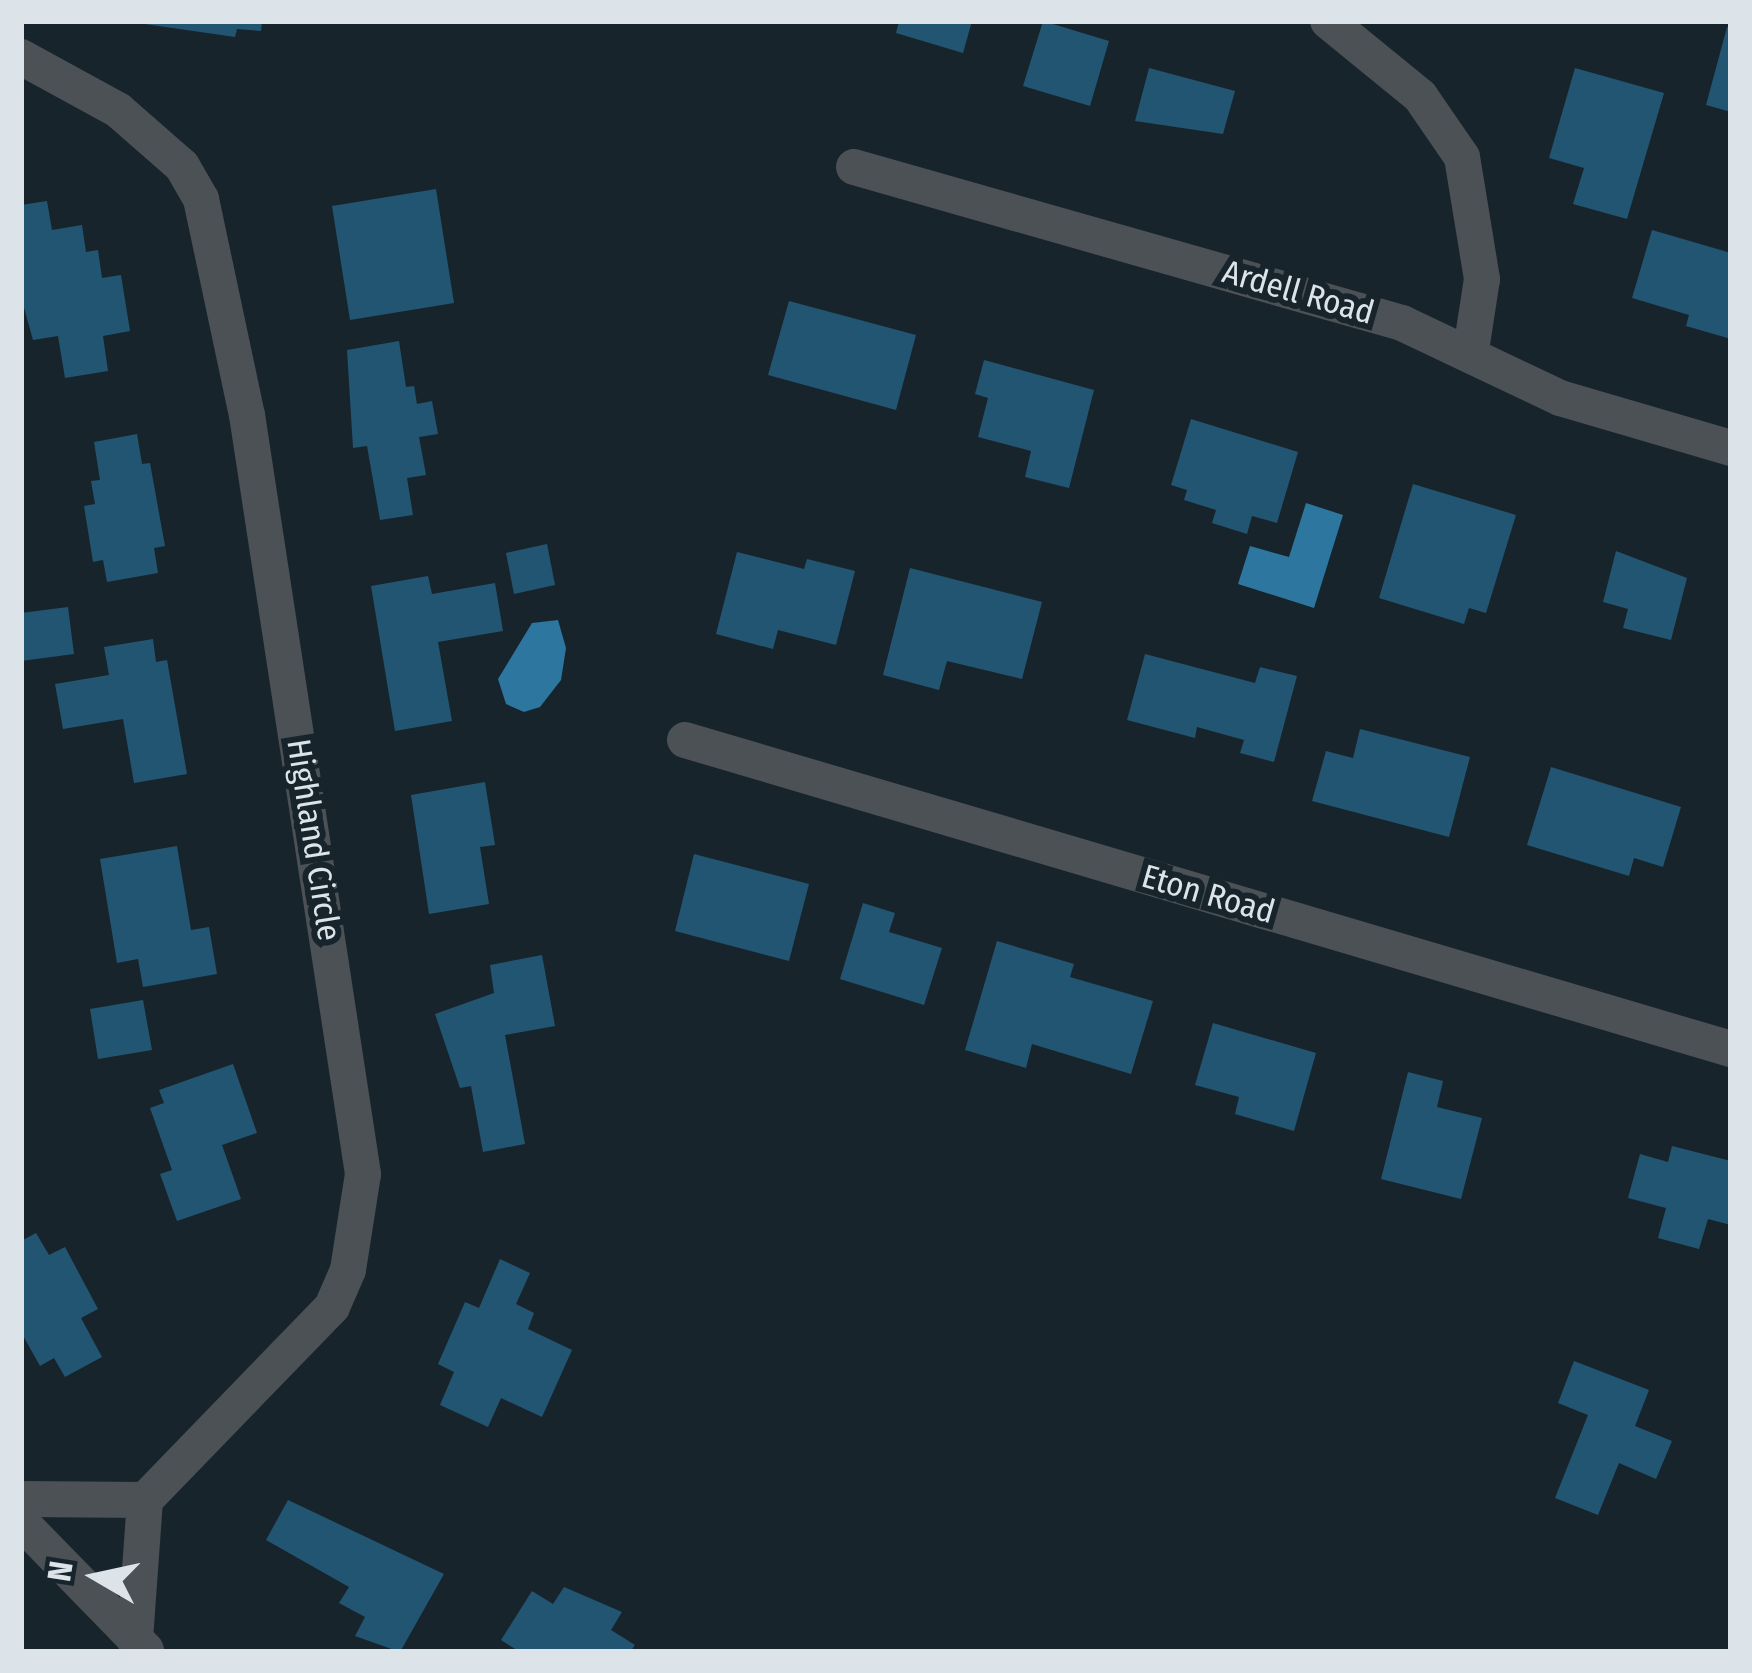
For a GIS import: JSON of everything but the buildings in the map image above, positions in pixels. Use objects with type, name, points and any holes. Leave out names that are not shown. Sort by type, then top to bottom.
[{"type":"street","points":[[1328,21],[1420,96],[1462,157],[1482,279],[1472,350]]},
{"type":"street","name":"Highland Circle","points":[[21,57],[118,110],[182,166],[201,199],[247,415],[361,1139],[361,1210],[332,1306],[145,1500]]},
{"type":"street","name":"Ardell Road","points":[[854,167],[1402,323],[1472,350],[1561,398],[1731,448]]},
{"type":"street","name":"Eton Road","points":[[685,740],[1731,1049]]},
{"type":"street","points":[[21,1499],[145,1500],[142,1647]]},
{"type":"street","points":[[21,1522],[142,1647]]},
{"type":"water","points":[[1306,503],[1343,515],[1314,608],[1238,584],[1250,546],[1289,557]]},
{"type":"water","points":[[558,620],[566,648],[561,680],[540,707],[524,712],[506,704],[498,679],[532,623]]}]
